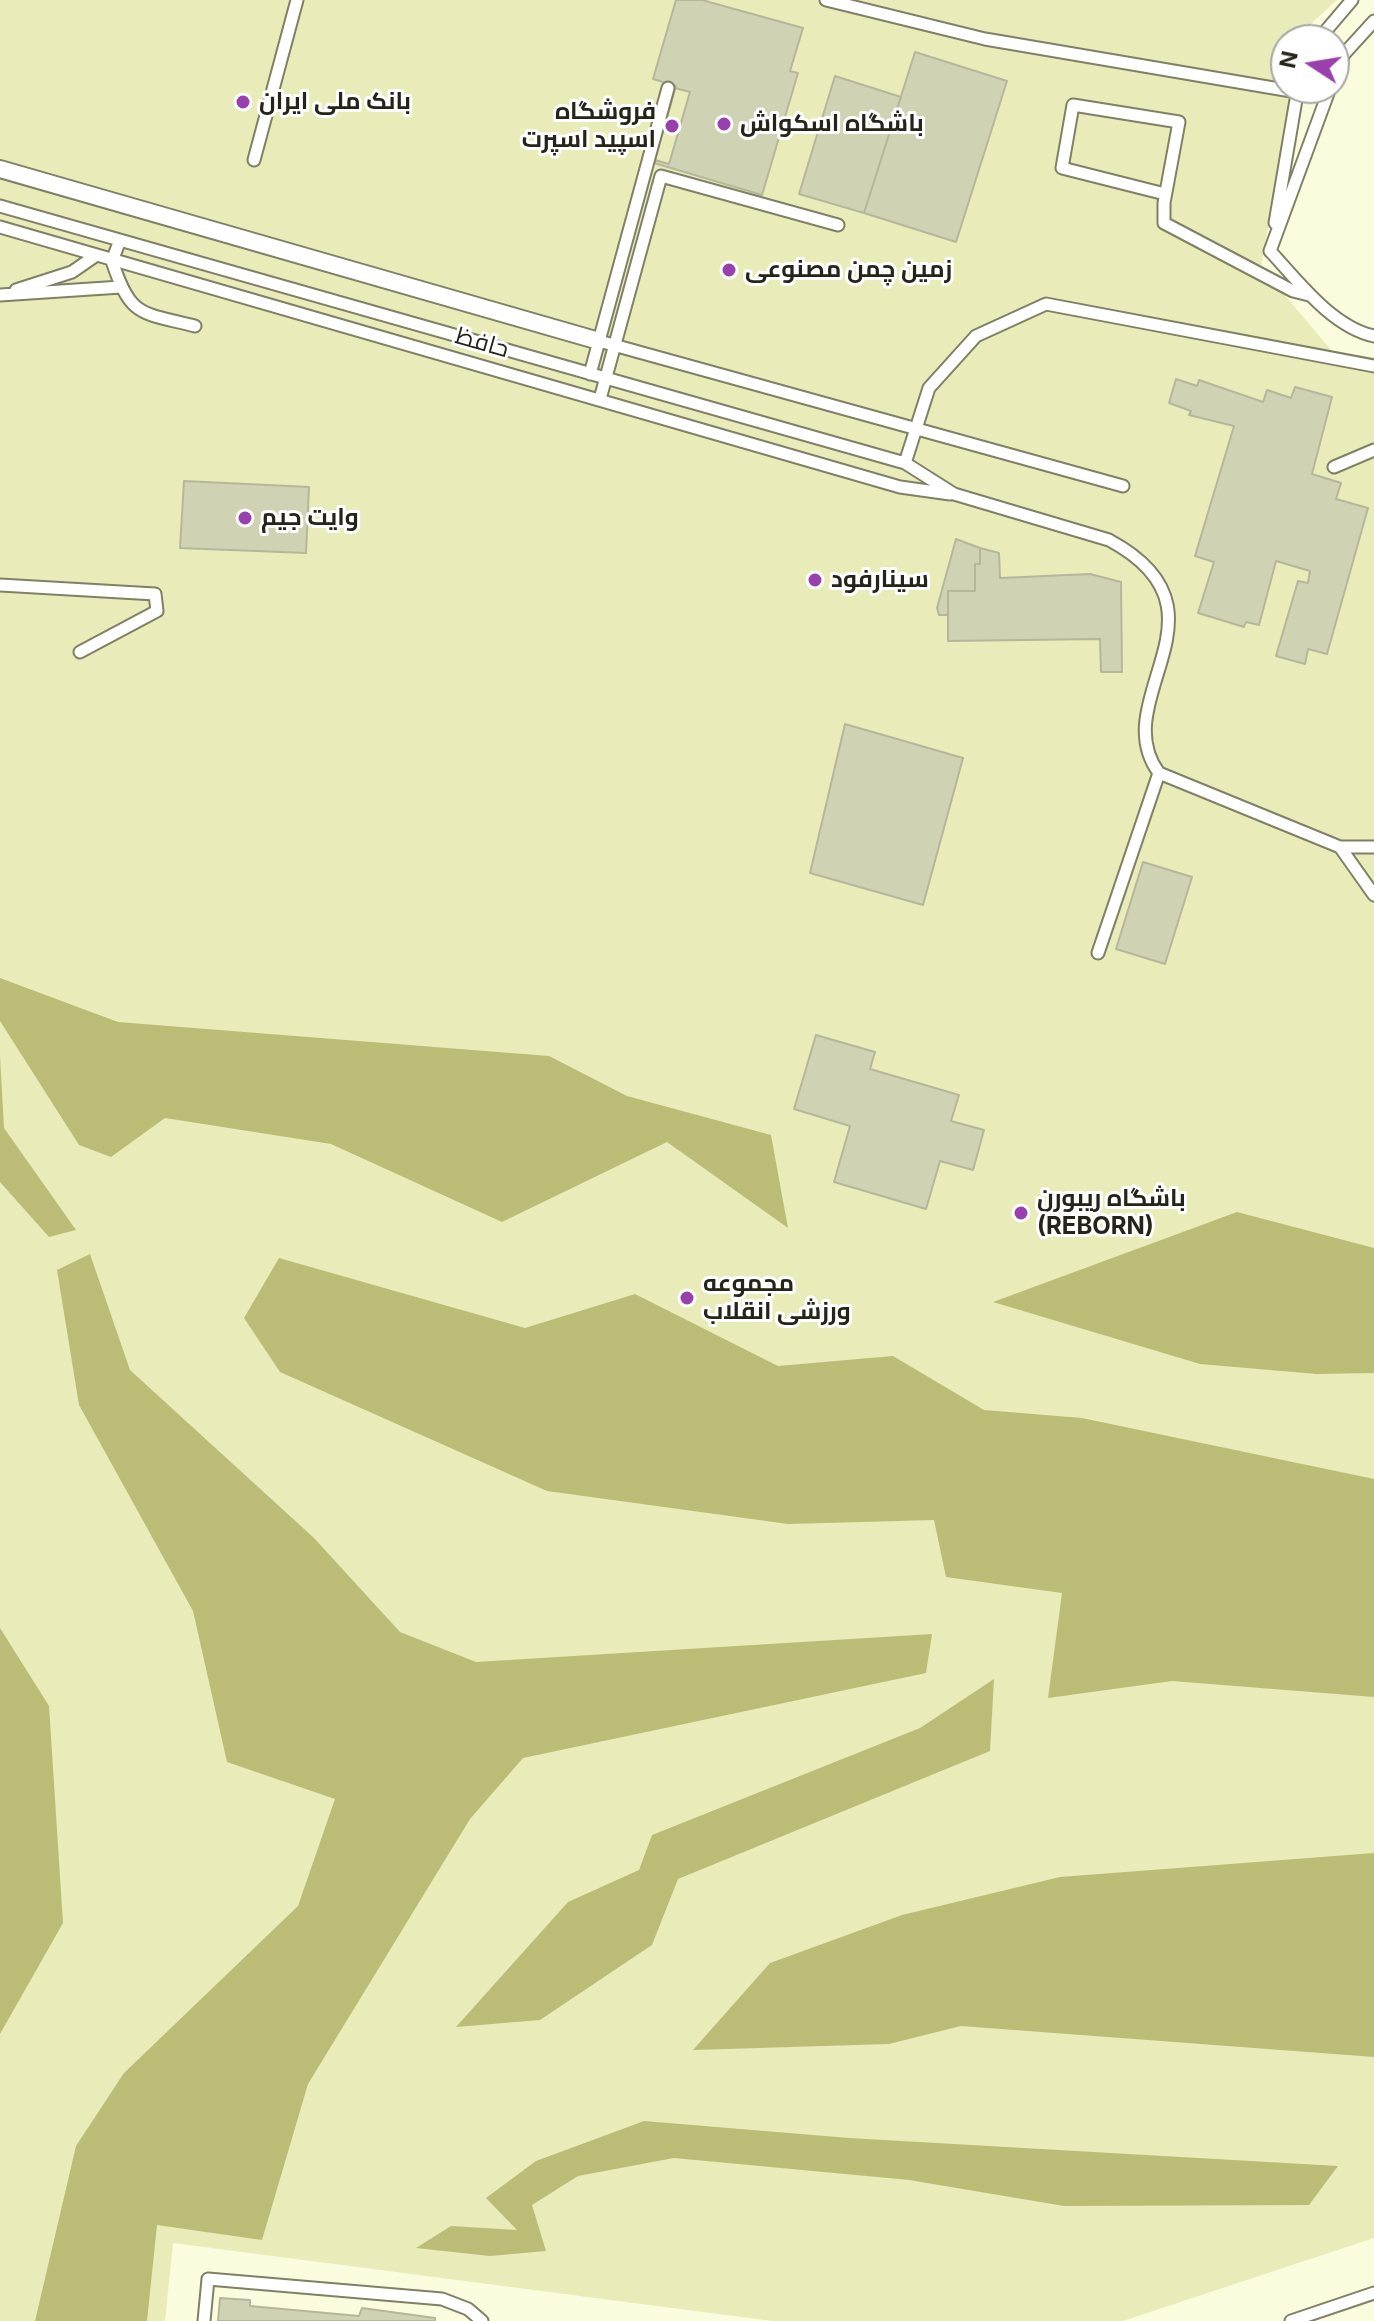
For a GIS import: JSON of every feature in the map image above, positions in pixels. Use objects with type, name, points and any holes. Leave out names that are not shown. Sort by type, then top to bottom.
[{"type":"street","points":[[0,169],[607,343]]},
{"type":"lane","points":[[254,160],[297,0]]},
{"type":"lane","points":[[826,0],[985,39],[1270,86]]},
{"type":"lane","points":[[1332,24],[1352,0]]},
{"type":"lane","points":[[1350,47],[1374,21]]},
{"type":"lane","points":[[600,399],[606,378],[607,343],[668,88]]},
{"type":"lane","points":[[1270,251],[1295,104]]},
{"type":"lane","points":[[1270,251],[1324,104]]},
{"type":"lane","points":[[1165,194],[1062,168],[1073,105],[1179,122],[1165,194],[1164,223],[1293,291],[1309,295]]},
{"type":"lane","points":[[590,374],[607,343],[661,176],[838,225]]},
{"type":"lane","name":"حافظ","points":[[0,206],[905,463],[954,494]]},
{"type":"lane","name":"حافظ","points":[[0,227],[900,487],[954,494]]},
{"type":"lane","points":[[120,240],[112,261],[121,287],[140,312],[195,326]]},
{"type":"lane","points":[[1270,251],[1309,295],[1360,333],[1374,336]]},
{"type":"lane","points":[[1,295],[72,272],[95,256]]},
{"type":"lane","points":[[1,295],[121,287]]},
{"type":"lane","points":[[905,463],[929,388],[976,336],[1046,304],[1374,366]]},
{"type":"lane","points":[[607,343],[1123,486]]},
{"type":"lane","points":[[1334,467],[1374,450]]},
{"type":"lane","points":[[954,494],[1109,540],[1132,552],[1156,575],[1167,601],[1167,649],[1143,737],[1146,756],[1159,773],[1340,847],[1374,847]]},
{"type":"lane","points":[[0,585],[155,594],[157,611],[80,652]]},
{"type":"lane","points":[[1098,953],[1159,773]]},
{"type":"lane","points":[[1340,847],[1374,895]]},
{"type":"lane","points":[[204,2321],[208,2279],[442,2299],[468,2309],[482,2321]]},
{"type":"lane","points":[[1291,2321],[1374,2293]]},
{"type":"green space","name":"مجموعه ورزشی انقلاب","points":[[0,0],[1337,0],[1311,24],[1270,24],[1270,104],[1290,104],[1261,267],[1332,351],[1374,358],[1374,2238],[1123,2321],[772,2321],[173,2243],[165,2321],[0,2321]]},
{"type":"green space","points":[[0,978],[118,1022],[549,1056],[627,1096],[771,1135],[788,1228],[667,1142],[502,1222],[331,1144],[165,1118],[111,1157],[79,1145],[0,1021]]},
{"type":"green space","points":[[0,1056],[4,1128],[76,1230],[49,1237],[0,1182]]},
{"type":"green space","points":[[1237,1212],[1374,1248],[1374,1373],[1316,1374],[1200,1364],[993,1302]]},
{"type":"green space","points":[[90,1254],[130,1370],[314,1538],[400,1632],[476,1662],[932,1634],[926,1673],[523,1758],[470,1819],[308,2084],[262,2240],[157,2225],[147,2321],[35,2321],[76,2146],[124,2073],[298,1906],[335,1799],[227,1762],[193,1611],[79,1405],[57,1270]]},
{"type":"green space","points":[[279,1258],[525,1328],[635,1294],[778,1366],[893,1356],[984,1410],[1082,1418],[1374,1479],[1374,1697],[1172,1681],[1048,1698],[1062,1593],[946,1577],[934,1520],[788,1524],[547,1491],[280,1372],[244,1318]]},
{"type":"green space","points":[[0,1628],[49,1706],[63,1923],[0,2034]]},
{"type":"green space","points":[[994,1679],[990,1751],[678,1879],[652,1945],[540,2020],[456,2027],[568,1902],[639,1870],[652,1835],[920,1728]]},
{"type":"green space","points":[[1374,1853],[1374,2057],[961,2026],[889,2044],[693,2050],[770,1963],[902,1915],[1060,1877]]},
{"type":"green space","points":[[644,2121],[849,2138],[1338,2166],[1309,2205],[1064,2206],[909,2180],[674,2158],[578,2176],[532,2205],[546,2251],[490,2256],[416,2248],[451,2226],[517,2230],[486,2198],[536,2161]]},
{"type":"building","name":"باشگاه اسکواش","points":[[676,0],[702,0],[803,28],[790,71],[798,73],[762,195],[654,163],[676,86],[653,79]]},
{"type":"building","points":[[915,52],[1007,81],[956,242],[864,213]]},
{"type":"building","points":[[835,76],[901,97],[864,213],[799,194]]},
{"type":"building","name":"فروشگاه اسپید اسپرت","points":[[675,88],[690,92],[669,164],[655,160]]},
{"type":"building","points":[[1176,379],[1197,386],[1199,380],[1263,402],[1267,390],[1291,398],[1295,387],[1332,397],[1312,474],[1341,483],[1336,499],[1368,508],[1327,654],[1308,649],[1305,664],[1276,656],[1298,581],[1308,583],[1310,571],[1276,561],[1259,625],[1246,622],[1244,627],[1198,613],[1214,562],[1195,556],[1234,426],[1189,415],[1191,411],[1169,403]]},
{"type":"building","name":"وایت جیم","points":[[184,481],[309,487],[306,553],[180,548]]},
{"type":"building","points":[[956,539],[980,548],[980,564],[975,564],[975,591],[948,591],[948,615],[939,615],[937,608]]},
{"type":"building","points":[[980,548],[999,553],[1000,578],[1090,574],[1121,582],[1122,672],[1101,672],[1100,639],[948,641],[948,591],[975,591],[975,564],[980,564]]},
{"type":"building","points":[[845,724],[963,758],[923,905],[810,873]]},
{"type":"building","points":[[1143,862],[1192,877],[1165,964],[1116,949]]},
{"type":"building","points":[[816,1035],[875,1052],[870,1069],[959,1095],[951,1121],[984,1130],[973,1170],[940,1161],[926,1209],[834,1182],[850,1126],[794,1109]]},
{"type":"building","points":[[220,2298],[250,2300],[250,2306],[359,2316],[362,2308],[435,2318],[435,2321],[218,2321]]},
{"type":"place","name":"بانک ملی ایران","points":[[243,102]]},
{"type":"place","name":"باشگاه اسکواش","points":[[724,124]]},
{"type":"place","name":"فروشگاه اسپید اسپرت","points":[[672,126]]},
{"type":"place","name":"زمین چمن مصنوعی","points":[[729,270]]},
{"type":"place","name":"وایت جیم","points":[[245,518]]},
{"type":"place","name":"سینارفود","points":[[815,580]]},
{"type":"place","name":"باشگاه ریبورن (REBORN)","points":[[1021,1213]]},
{"type":"place","name":"مجموعه ورزشی انقلاب","points":[[687,1298]]}]
